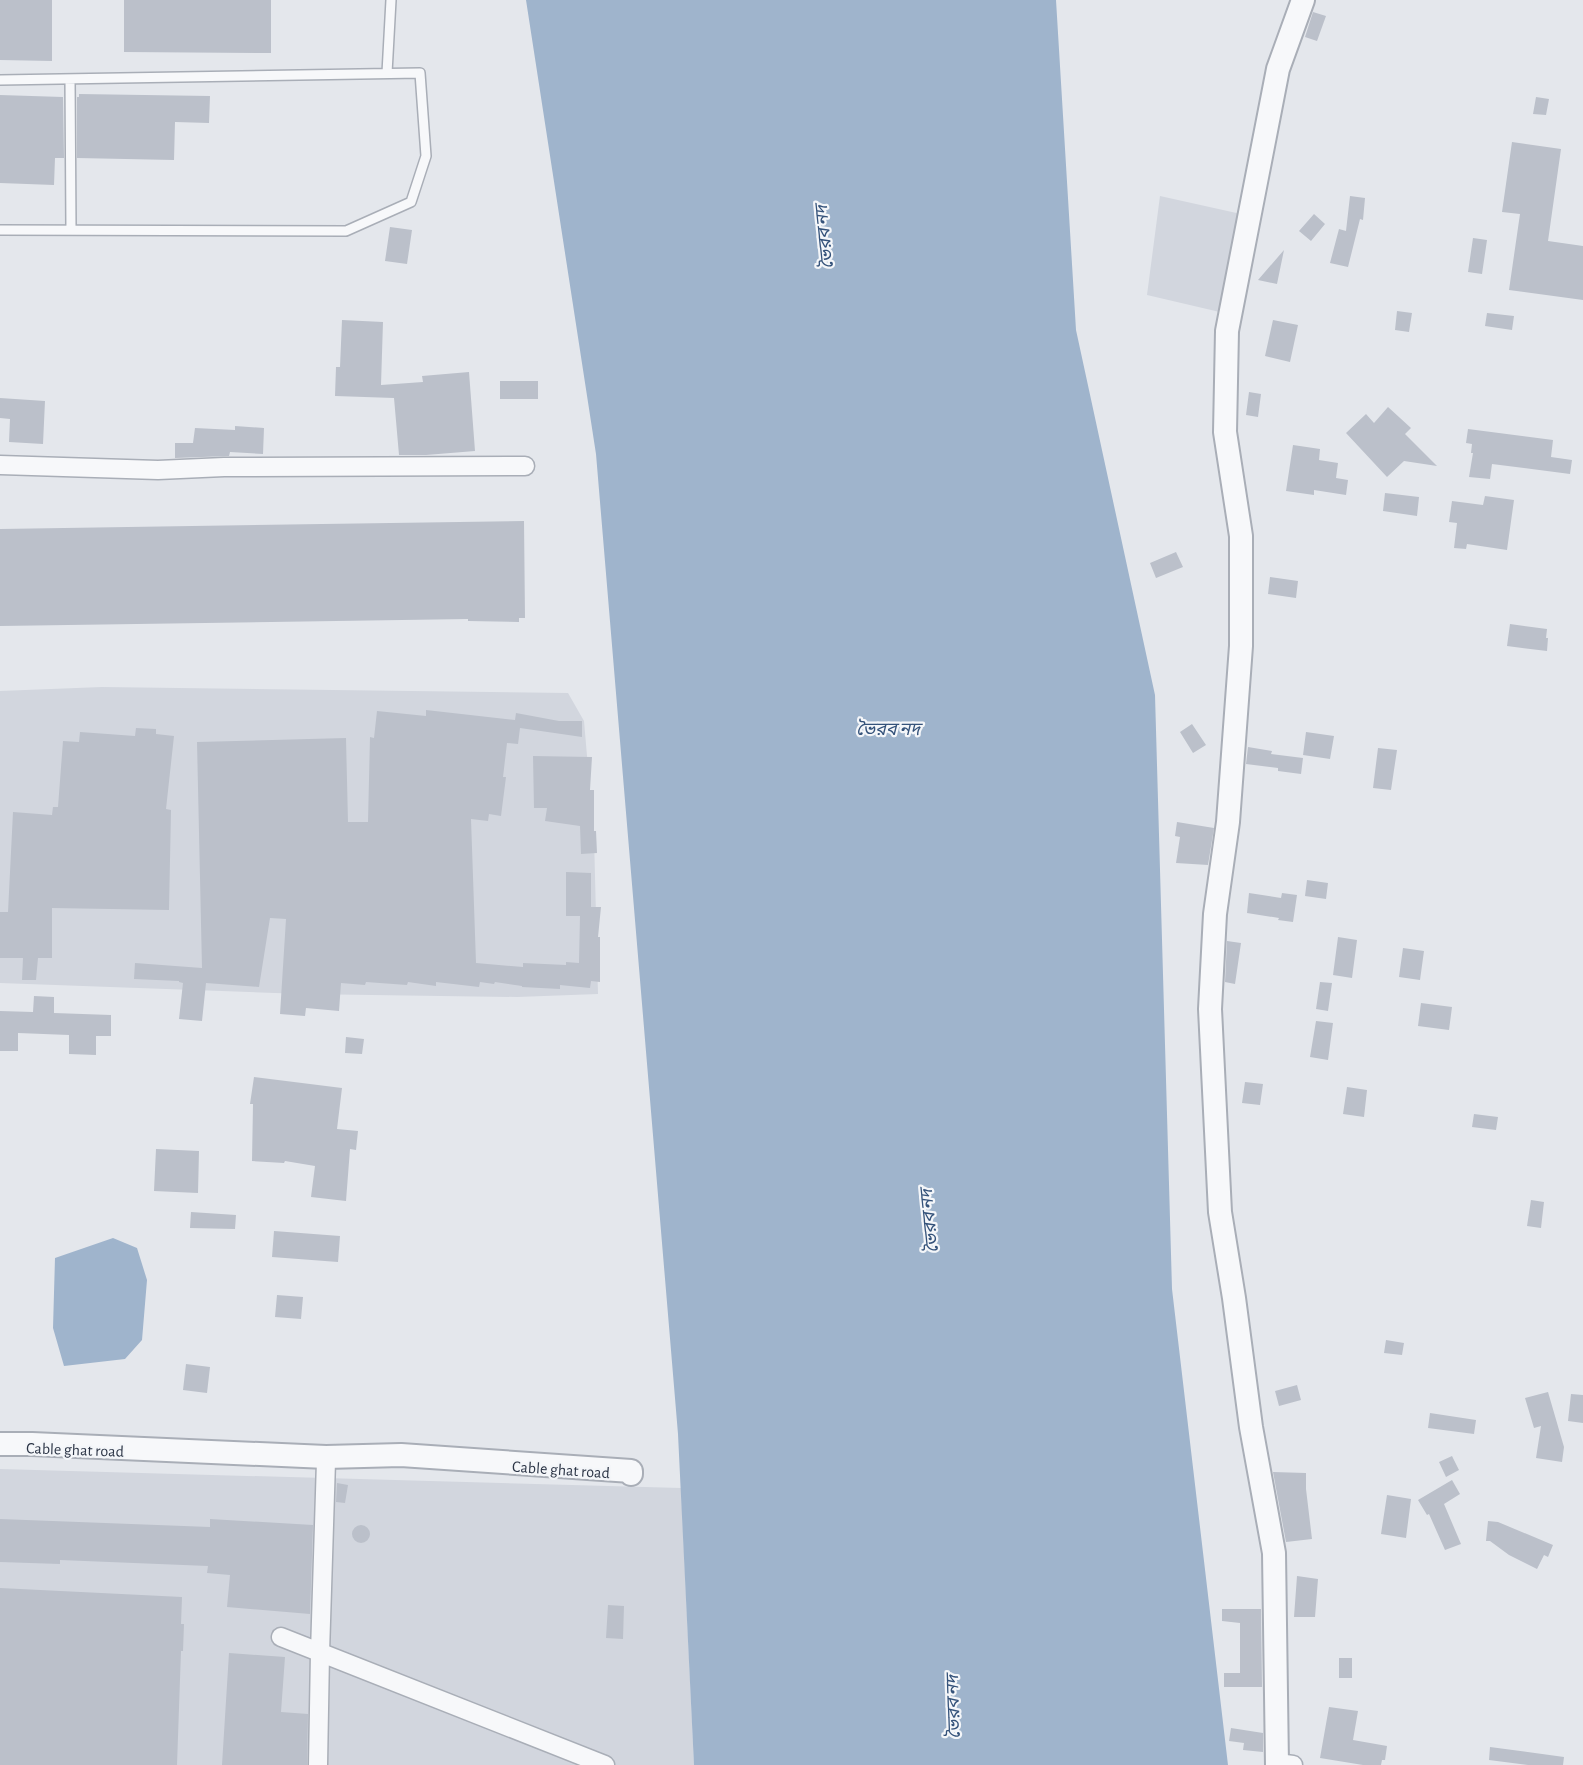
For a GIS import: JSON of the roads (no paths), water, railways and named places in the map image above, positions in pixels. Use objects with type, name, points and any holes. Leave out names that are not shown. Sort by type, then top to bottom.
[{"type":"street","points":[[1282,1764],[1274,1553],[1251,1427],[1220,1212],[1210,1009],[1215,914],[1228,822],[1241,646],[1241,536],[1225,432],[1227,331],[1278,69],[1303,0]]},
{"type":"street","points":[[0,465],[158,470],[224,467],[525,466]]},
{"type":"street","name":"Cable ghat road","points":[[44,1444],[326,1457],[400,1455],[631,1471],[631,1474],[402,1459],[327,1461],[0,1446],[44,1444]]},
{"type":"street","points":[[318,1765],[327,1461]]},
{"type":"street","points":[[281,1637],[605,1765]]},
{"type":"lane","points":[[387,73],[391,0]]},
{"type":"lane","points":[[0,80],[420,73],[426,156],[411,202],[346,231],[0,230]]},
{"type":"lane","points":[[70,79],[71,231]]},
{"type":"water","name":"ভৈরব নদ","points":[[526,0],[1056,0],[1076,330],[1155,695],[1172,1289],[1228,1765],[694,1765],[678,1434],[596,454]]},
{"type":"water","points":[[113,1238],[137,1248],[147,1280],[142,1340],[125,1359],[64,1366],[53,1328],[55,1258]]}]
